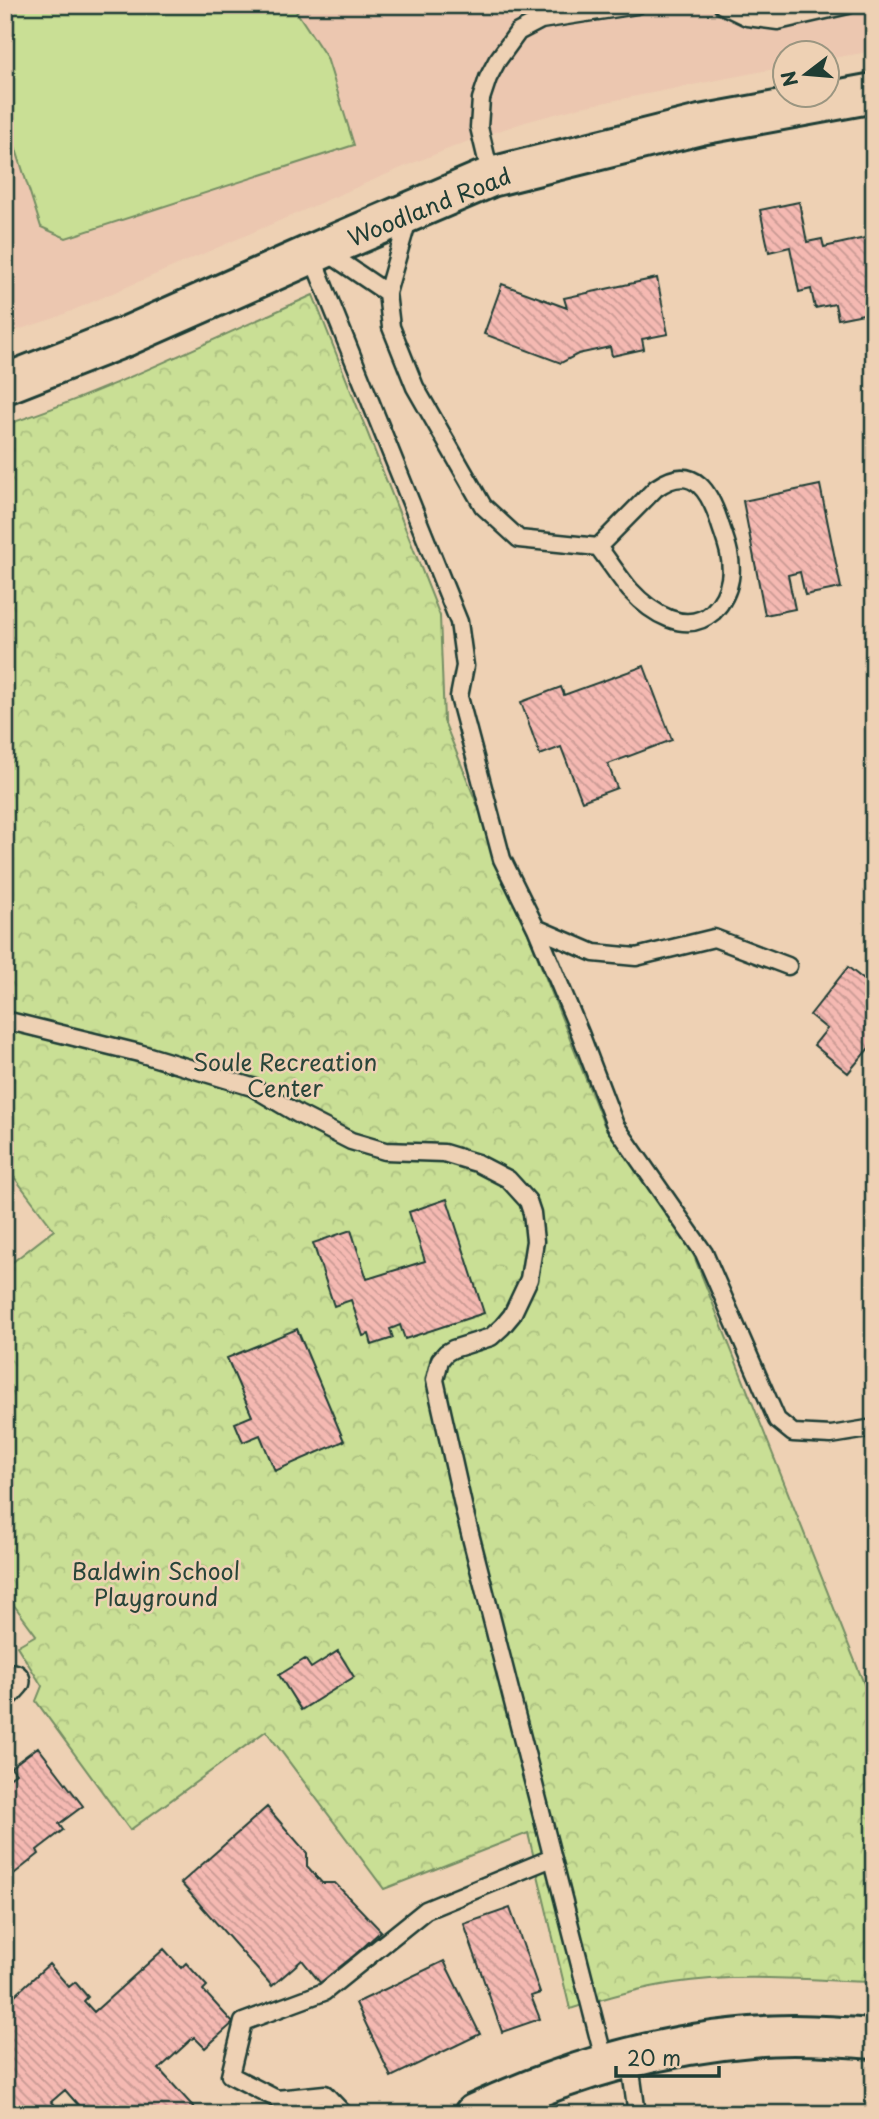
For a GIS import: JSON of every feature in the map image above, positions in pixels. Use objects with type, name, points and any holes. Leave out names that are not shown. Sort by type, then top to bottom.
[{"type":"street","name":"Woodland Road","points":[[5,384],[127,336],[491,177],[699,125],[874,93]]},
{"type":"street","points":[[474,2114],[537,2086],[617,2060],[673,2047],[753,2037],[829,2036],[874,2039]]},
{"type":"lane","points":[[491,177],[478,127],[481,99],[497,61],[518,32],[541,20],[637,5]]},
{"type":"lane","points":[[722,5],[747,17],[779,21],[848,5]]},
{"type":"lane","points":[[411,210],[387,293],[391,327],[415,387],[483,506],[519,540],[598,547],[632,592],[666,618],[679,623],[692,623],[707,617],[722,603],[730,580],[730,552],[713,502],[698,482],[687,478],[666,482],[656,488],[598,547]]},
{"type":"lane","points":[[317,251],[387,293]]},
{"type":"lane","points":[[317,251],[459,622],[465,666],[459,697],[502,859],[536,928],[615,1125],[704,1254],[777,1420],[793,1433],[831,1435],[874,1428]]},
{"type":"lane","points":[[536,928],[594,953],[636,957],[714,938],[788,966]]},
{"type":"lane","points":[[5,1020],[139,1053],[252,1087],[351,1141],[385,1151],[444,1153],[477,1163],[508,1179],[528,1201],[534,1226],[532,1264],[529,1279],[512,1315],[491,1337],[446,1353],[440,1360],[435,1380],[465,1514],[552,1858],[637,2114]]},
{"type":"lane","points":[[344,2114],[325,2094],[277,2099],[230,2075],[243,2022],[324,1992],[426,1910],[552,1858]]},
{"type":"shaded area","points":[[5,5],[874,5],[874,51],[840,57],[840,38],[770,38],[770,70],[581,107],[466,142],[55,318],[5,334]]},
{"type":"green space","points":[[5,5],[292,5],[327,58],[354,145],[66,238],[41,227],[5,115]]},
{"type":"green space","name":"Soule Recreation Center","points":[[313,295],[440,616],[444,721],[604,1125],[684,1231],[874,1709],[874,1982],[774,1978],[699,1980],[661,1985],[570,2009],[528,1833],[384,1889],[266,1731],[130,1830],[36,1701],[42,1686],[17,1646],[36,1635],[5,1593],[5,1268],[54,1230],[5,1165],[5,425],[122,380]]},
{"type":"building","points":[[799,202],[807,242],[822,239],[824,247],[874,236],[874,312],[838,319],[835,304],[815,308],[811,289],[799,292],[790,247],[769,252],[760,210]]},
{"type":"building","points":[[657,278],[668,334],[642,339],[644,349],[612,356],[610,347],[578,354],[561,363],[484,334],[502,284],[567,308],[564,298]]},
{"type":"building","points":[[820,485],[841,588],[805,595],[800,572],[788,575],[795,609],[765,615],[743,501]]},
{"type":"building","points":[[644,666],[672,740],[608,764],[617,788],[582,801],[561,747],[540,755],[521,702],[561,687],[564,695]]},
{"type":"building","points":[[848,967],[874,988],[874,1042],[848,1073],[814,1045],[827,1029],[810,1015]]},
{"type":"building","points":[[447,1199],[484,1313],[405,1339],[400,1325],[390,1329],[393,1338],[372,1345],[369,1334],[363,1336],[351,1300],[334,1306],[313,1243],[351,1230],[367,1279],[425,1261],[409,1212]]},
{"type":"building","points":[[297,1329],[344,1441],[275,1471],[260,1435],[243,1442],[235,1423],[252,1416],[227,1358]]},
{"type":"building","points":[[338,1651],[354,1677],[301,1710],[279,1675],[305,1659],[311,1668]]},
{"type":"building","points":[[38,1747],[83,1806],[59,1824],[63,1830],[37,1850],[39,1854],[10,1877],[5,1872],[5,1781],[16,1773],[11,1767]]},
{"type":"building","points":[[267,1807],[307,1853],[307,1866],[322,1883],[335,1883],[381,1931],[322,1985],[302,1960],[272,1986],[181,1883]]},
{"type":"building","points":[[510,1908],[540,1993],[531,1996],[540,2019],[502,2032],[464,1924]]},
{"type":"building","points":[[164,1949],[181,1968],[186,1963],[207,1986],[203,1990],[233,2023],[205,2048],[194,2037],[159,2069],[200,2114],[86,2114],[65,2090],[51,2102],[55,2106],[46,2114],[7,2114],[5,2004],[49,1964],[69,1987],[75,1982],[88,1997],[84,2001],[94,2012]]},
{"type":"building","points":[[444,1961],[480,2034],[391,2077],[356,2003]]},
{"type":"park label","name":"Baldwin School Playground","points":[[156,1583]]}]
